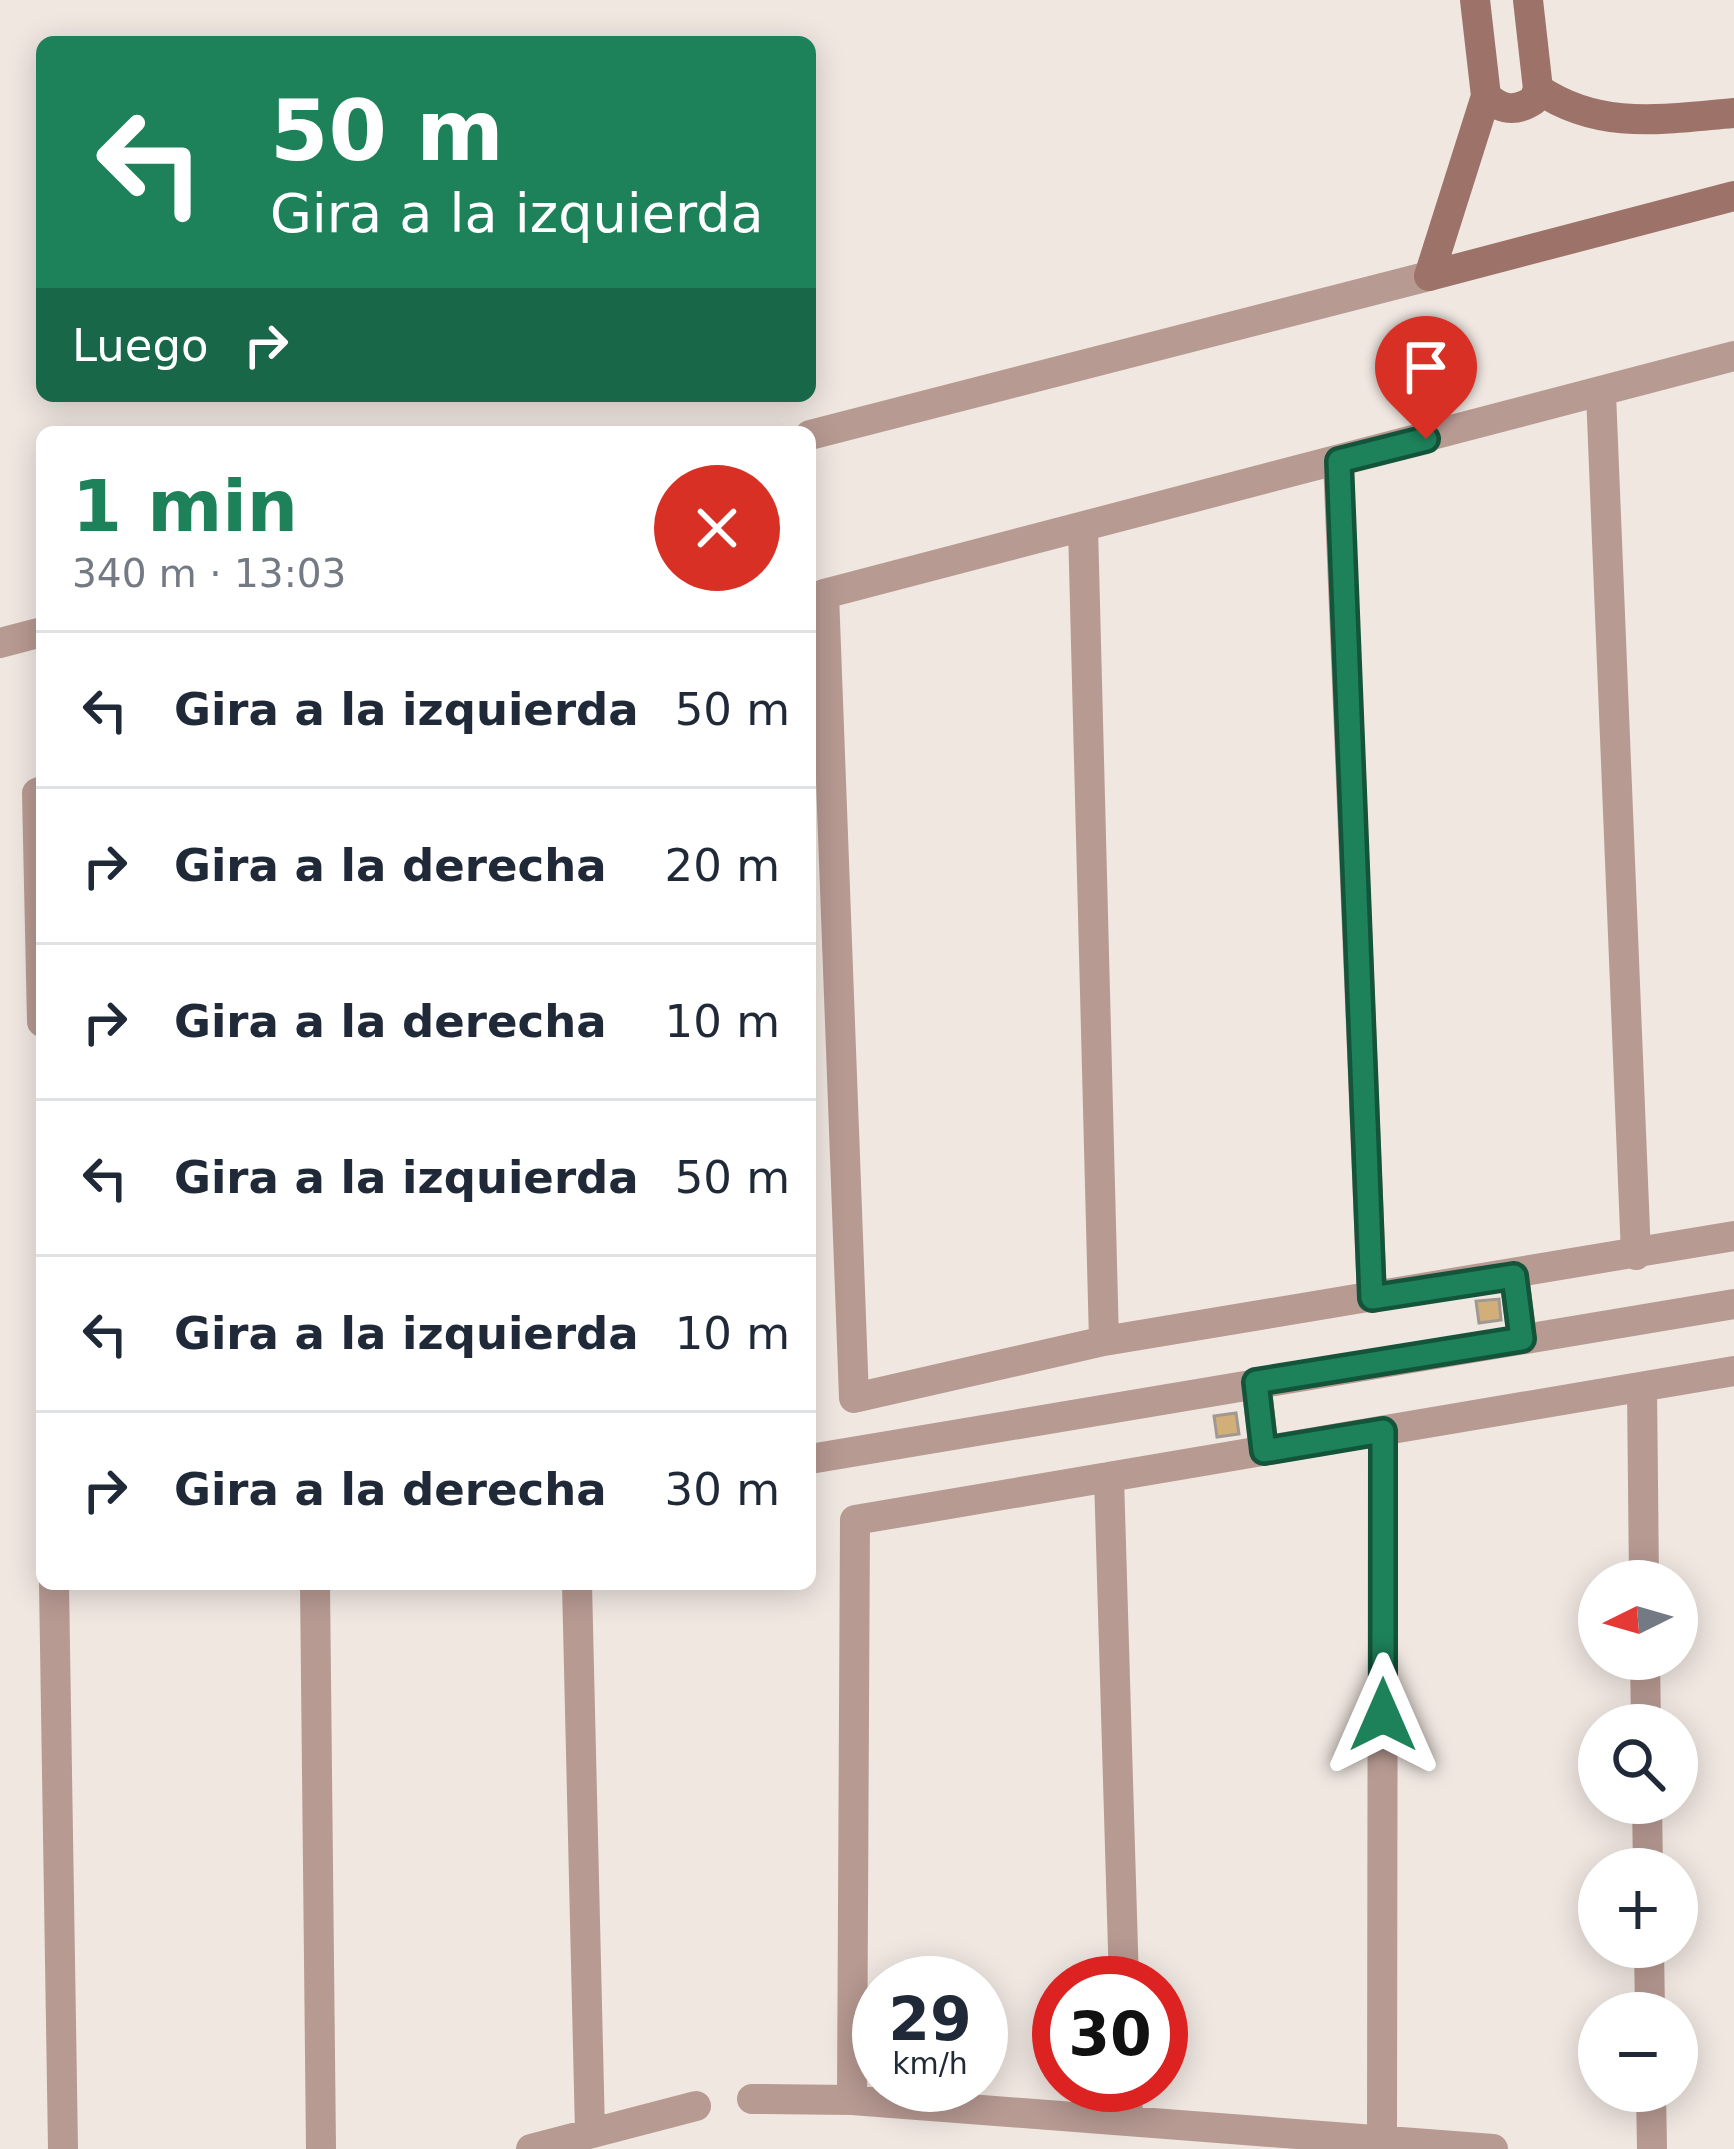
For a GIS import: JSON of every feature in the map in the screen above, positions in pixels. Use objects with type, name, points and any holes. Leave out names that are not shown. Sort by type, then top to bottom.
[{"type":"main road","points":[[1429,276],[1486,96],[1475,0]]},
{"type":"main road","points":[[1486,96],[1496,105],[1515,108],[1534,100],[1538,89],[1528,0]]},
{"type":"main road","points":[[1538,89],[1564,107],[1617,121],[1734,113]]},
{"type":"main road","points":[[1429,276],[1734,196]]},
{"type":"street","points":[[816,433],[1429,276]]},
{"type":"street","points":[[1734,356],[824,594],[854,1398],[1105,1341],[1734,1236]]},
{"type":"street","points":[[1601,393],[1636,1256]]},
{"type":"street","points":[[1339,461],[1372,1298]]},
{"type":"street","points":[[1083,527],[1105,1341]]},
{"type":"street","points":[[0,643],[36,634]]},
{"type":"street","points":[[1514,1276],[1522,1339]]},
{"type":"street","points":[[816,1458],[1734,1304]]},
{"type":"street","points":[[853,1956],[855,1520],[1734,1371]]},
{"type":"street","points":[[1256,1382],[1264,1451]]},
{"type":"street","points":[[1642,1387],[1644,1560]]},
{"type":"street","points":[[1382,2140],[1383,1431]]},
{"type":"street","points":[[1109,1477],[1123,1956]]},
{"type":"street","points":[[54,1590],[63,2149]]},
{"type":"street","points":[[315,1590],[321,2149]]},
{"type":"street","points":[[577,1590],[590,2132]]},
{"type":"street","points":[[752,2099],[852,2100]]},
{"type":"street","points":[[531,2149],[696,2106]]},
{"type":"street","points":[[1008,2112],[1492,2149]]},
{"type":"street","points":[[1128,2112],[1128,2121]]},
{"type":"street","points":[[1651,2112],[1652,2149]]},
{"type":"building","points":[[1499,1299],[1501,1320],[1479,1323],[1476,1301]]},
{"type":"building","points":[[1236,1413],[1239,1434],[1217,1437],[1214,1416]]},
{"type":"route","points":[[1383,1715],[1383,1431],[1264,1451],[1256,1382],[1522,1339],[1514,1276],[1372,1298],[1339,461],[1426,439]]}]
